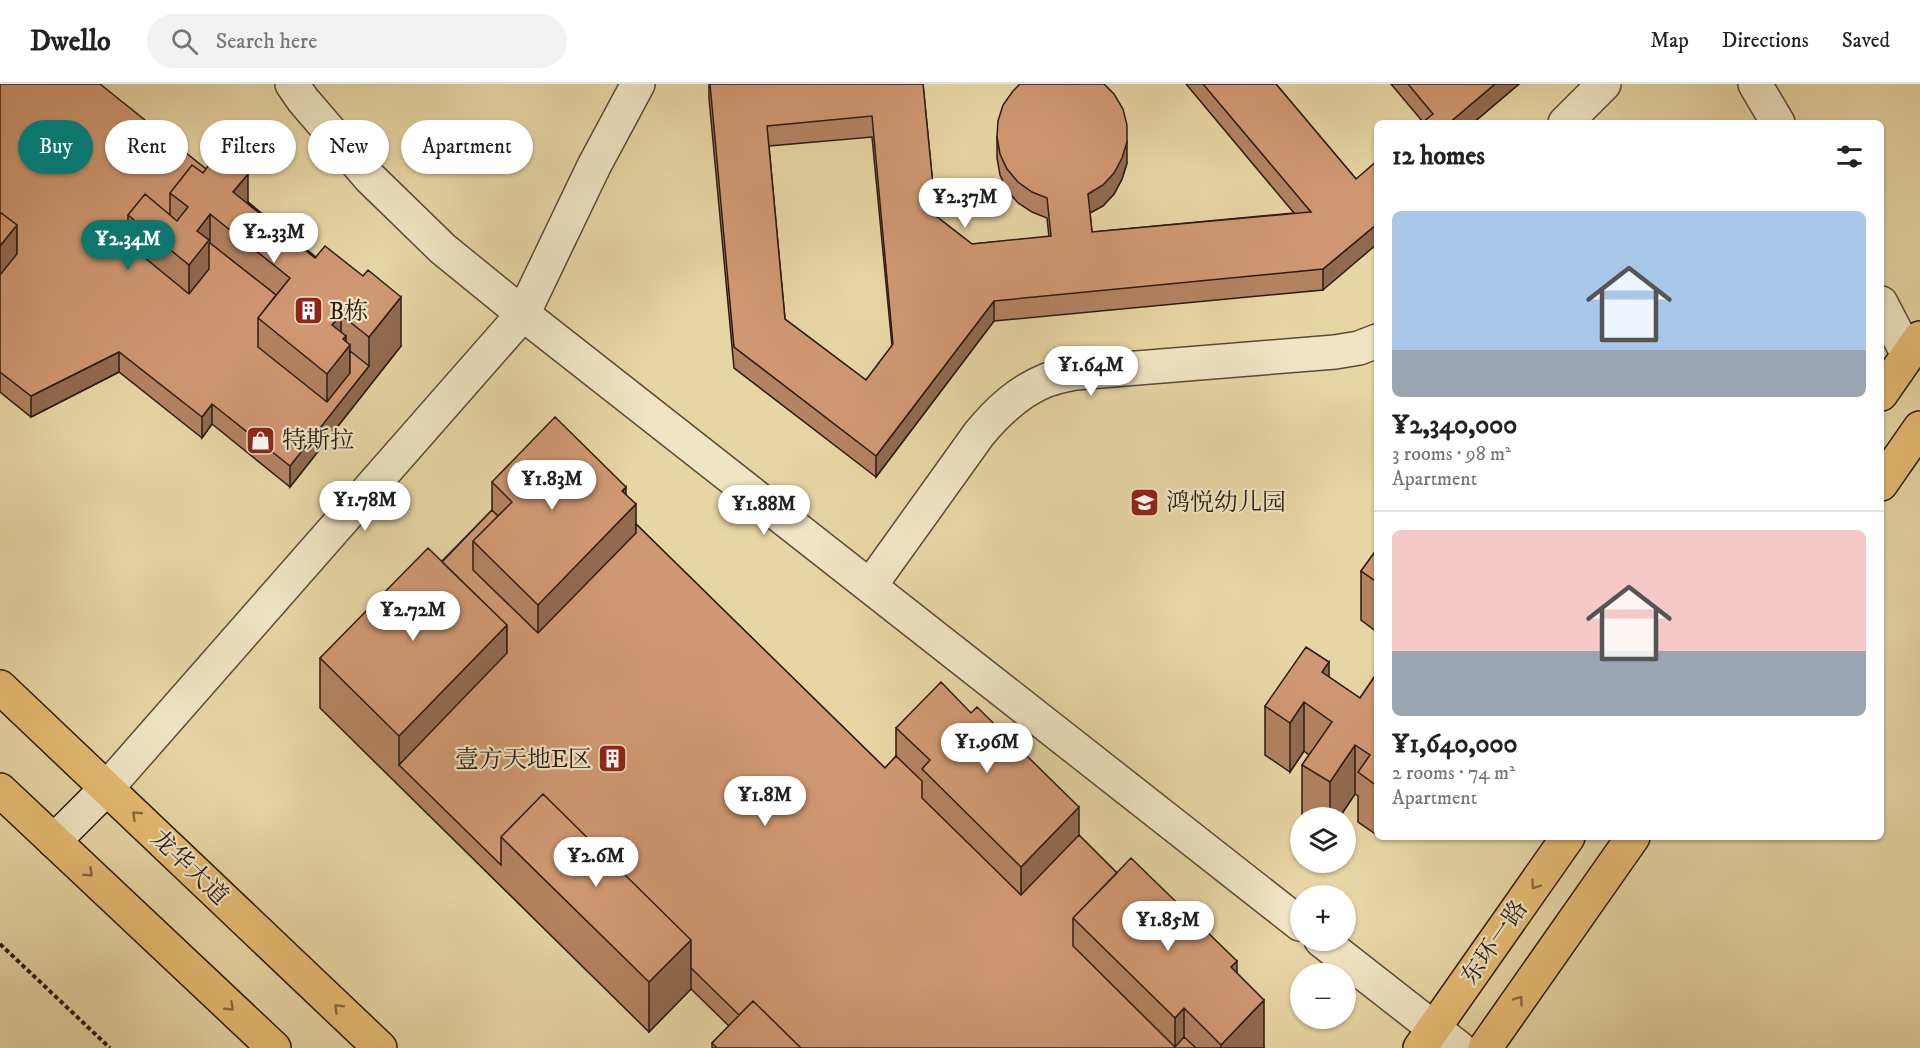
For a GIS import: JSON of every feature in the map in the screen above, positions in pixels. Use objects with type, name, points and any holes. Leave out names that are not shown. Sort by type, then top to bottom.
[{"type":"main road","points":[[1884,390],[1914,346]]},
{"type":"main road","points":[[1884,480],[1920,428]]},
{"type":"main road","name":"龙华大道","points":[[0,687],[380,1048]]},
{"type":"main road","points":[[0,790],[274,1048]]},
{"type":"main road","name":"东环一路","points":[[1426,1038],[1566,840]]},
{"type":"main road","points":[[1485,1048],[1631,840]]},
{"type":"street","points":[[292,84],[370,178],[443,249],[1290,916]]},
{"type":"street","points":[[54,841],[107,788],[523,314],[594,166],[638,84]]},
{"type":"street","points":[[1568,120],[1604,84]]},
{"type":"street","points":[[1755,84],[1776,120]]},
{"type":"street","points":[[1884,307],[1914,346]]},
{"type":"street","points":[[870,586],[998,411],[1021,393],[1047,380],[1075,373],[1335,352],[1359,348],[1374,342]]},
{"type":"street","points":[[1333,951],[1426,1038],[1460,1048]]},
{"type":"path","points":[[0,944],[110,1048]]},
{"type":"building","points":[[0,84],[100,84],[145,120],[105,120],[105,174],[185,174],[170,193],[170,215],[145,194],[128,215],[128,244],[189,294],[209,269],[210,243],[276,295],[258,318],[258,347],[327,402],[350,373],[350,351],[369,366],[290,466],[212,404],[202,417],[119,352],[31,396],[0,372],[0,275],[17,254],[17,225],[0,212]]},
{"type":"building","points":[[710,84],[923,84],[936,216],[972,244],[1051,236],[1047,198],[1032,192],[1018,182],[1007,169],[1000,154],[997,137],[998,121],[1003,105],[1020,84],[1104,84],[1114,94],[1123,109],[1127,125],[1127,142],[1122,158],[1114,173],[1103,185],[1088,194],[1092,232],[1311,212],[1203,84],[1276,84],[1356,179],[1374,164],[1374,226],[1323,269],[994,301],[876,456],[734,347]],"holes":[[[872,116],[893,344],[866,380],[785,319],[767,126]]]},
{"type":"building","points":[[1408,84],[1495,84],[1453,120],[1426,120],[1433,114]]},
{"type":"building","points":[[188,155],[200,164],[200,171],[192,165],[188,170]]},
{"type":"building","points":[[192,165],[200,171],[200,174],[248,174],[233,192],[315,258],[325,246],[363,276],[368,270],[401,297],[369,337],[341,315],[332,325],[346,336],[343,339],[350,345],[327,374],[258,318],[290,278],[210,214],[197,231],[209,240],[189,265],[128,215],[145,194],[177,221],[188,207],[170,193],[185,174],[188,174]]},
{"type":"building","points":[[248,202],[316,257],[247,203]]},
{"type":"building","points":[[0,212],[17,225],[0,246]]},
{"type":"building","points":[[555,417],[626,487],[622,491],[636,504],[538,605],[473,541],[512,502],[492,482]]},
{"type":"building","name":"壹方天地E区","points":[[492,510],[498,516],[473,541],[473,570],[538,633],[636,533],[636,524],[885,768],[896,756],[922,781],[922,798],[1021,895],[1079,835],[1117,873],[1073,918],[1073,946],[1175,1047],[1184,1037],[1196,1048],[801,1048],[753,1001],[739,1015],[691,968],[691,940],[543,794],[501,837],[501,865],[399,765],[507,653],[507,625],[442,562]]},
{"type":"building","points":[[428,548],[507,625],[399,736],[320,658]]},
{"type":"building","points":[[1374,553],[1374,580],[1361,571]]},
{"type":"building","points":[[1306,647],[1329,662],[1322,672],[1360,698],[1374,677],[1374,784],[1358,772],[1370,755],[1355,745],[1330,782],[1302,765],[1332,722],[1304,702],[1290,723],[1265,706]]},
{"type":"building","points":[[941,682],[971,713],[977,707],[1079,807],[1021,867],[922,769],[930,760],[896,728]]},
{"type":"building","points":[[543,794],[691,940],[649,982],[501,837]]},
{"type":"building","points":[[1131,858],[1237,961],[1231,967],[1264,1000],[1221,1045],[1184,1008],[1175,1018],[1073,918]]},
{"type":"building","points":[[753,1001],[801,1048],[717,1048],[712,1043]]},
{"type":"place","name":"B栋","points":[[308,311]]},
{"type":"place","name":"特斯拉","points":[[261,440]]},
{"type":"place","name":"鸿悦幼儿园","points":[[1145,502]]},
{"type":"place","name":"壹方天地E区","points":[[613,759]]}]
